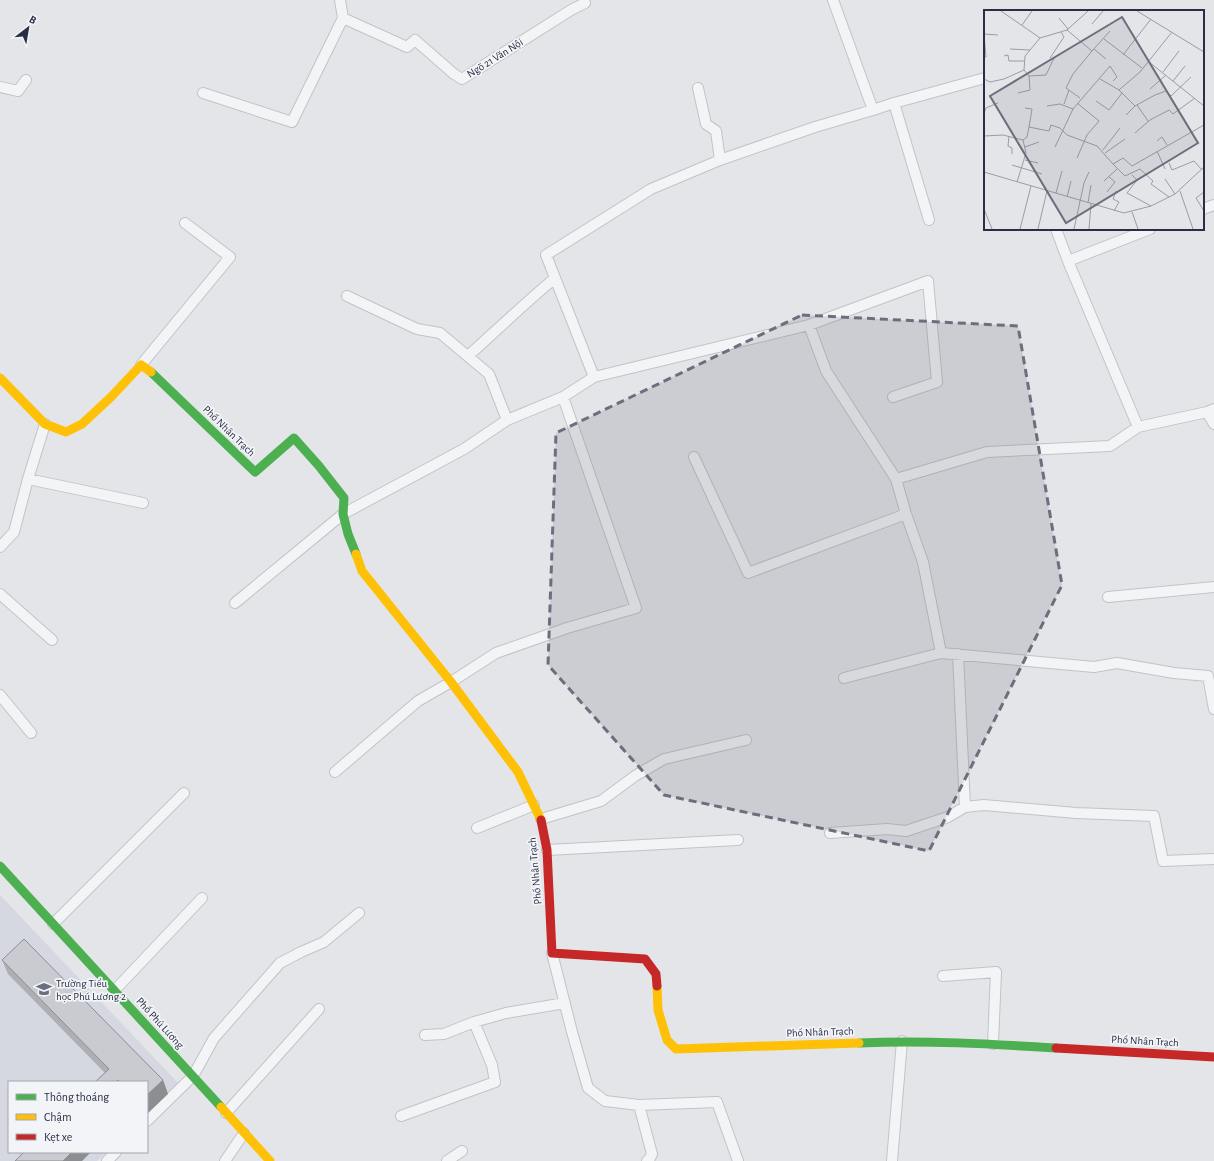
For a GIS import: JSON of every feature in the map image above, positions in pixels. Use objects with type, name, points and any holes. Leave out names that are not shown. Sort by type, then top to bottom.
[{"type":"street","points":[[0,378],[45,424],[66,432],[82,424],[111,397],[141,365]]},
{"type":"street","name":"Phố Nhân Trạch","points":[[141,365],[150,371],[255,472],[294,438],[319,466],[344,498],[343,514],[348,534],[362,571],[451,682],[518,772],[534,805],[540,818],[547,850],[552,953],[645,959],[656,974],[658,1010],[666,1040],[676,1049],[902,1042],[993,1044],[1214,1057]]},
{"type":"street","name":"Phố Phú Lương","points":[[0,866],[270,1161]]},
{"type":"lane","points":[[203,93],[292,122],[343,18],[340,0]]},
{"type":"lane","points":[[833,0],[872,110]]},
{"type":"lane","name":"Ngõ 21 Văn Nội","points":[[343,18],[407,47],[415,40],[454,74],[462,79],[571,10],[585,3]]},
{"type":"lane","points":[[594,377],[546,254],[651,189],[720,160],[815,127],[984,78]]},
{"type":"lane","points":[[0,87],[18,91],[26,80]]},
{"type":"lane","points":[[698,88],[706,124],[716,131],[720,160]]},
{"type":"lane","points":[[894,103],[929,220]]},
{"type":"lane","points":[[1204,209],[1214,205]]},
{"type":"lane","points":[[141,365],[230,257],[186,223]]},
{"type":"lane","points":[[1056,230],[1138,427]]},
{"type":"lane","points":[[1068,261],[1147,230]]},
{"type":"lane","points":[[468,356],[524,304],[555,278]]},
{"type":"lane","points":[[235,603],[343,514],[464,448],[507,420],[563,397],[594,377],[809,325],[928,280],[937,382],[893,397]]},
{"type":"lane","points":[[347,296],[417,328],[440,333],[489,374],[507,420]]},
{"type":"lane","points":[[809,325],[826,371],[896,479],[906,514],[923,562],[940,653]]},
{"type":"lane","points":[[335,772],[418,701],[496,653],[567,628],[636,608],[563,397]]},
{"type":"lane","points":[[896,479],[987,452],[1110,446],[1138,427],[1210,410],[1214,424]]},
{"type":"lane","points":[[0,547],[14,532],[45,424]]},
{"type":"lane","points":[[694,457],[748,573],[906,514]]},
{"type":"lane","points":[[28,479],[143,503]]},
{"type":"lane","points":[[1108,597],[1214,587]]},
{"type":"lane","points":[[0,594],[52,640]]},
{"type":"lane","points":[[844,678],[940,653],[1094,667],[1117,663],[1208,676],[1214,709]]},
{"type":"lane","points":[[958,654],[965,807]]},
{"type":"lane","points":[[0,694],[31,733]]},
{"type":"lane","points":[[540,818],[601,801],[635,776],[664,759],[746,740]]},
{"type":"lane","points":[[53,924],[184,792]]},
{"type":"lane","points":[[477,828],[534,805]]},
{"type":"lane","points":[[830,832],[887,829],[906,831],[948,817],[965,807],[984,806],[1076,813],[1154,816],[1163,860],[1214,859]]},
{"type":"lane","points":[[547,850],[738,840]]},
{"type":"lane","points":[[114,991],[202,898]]},
{"type":"lane","points":[[148,1120],[193,1076],[214,1038],[280,963],[324,942],[359,913]]},
{"type":"lane","points":[[552,953],[588,1088],[606,1101],[639,1105],[717,1102],[738,1161]]},
{"type":"lane","points":[[943,976],[996,972],[993,1044]]},
{"type":"lane","points":[[425,1035],[444,1034],[474,1022],[506,1013],[565,1003]]},
{"type":"lane","points":[[226,1113],[319,1009]]},
{"type":"lane","points":[[401,1116],[495,1082],[492,1065],[474,1022]]},
{"type":"lane","points":[[892,1161],[902,1042]]},
{"type":"lane","points":[[639,1105],[652,1154],[647,1161]]},
{"type":"lane","points":[[225,1161],[244,1133]]},
{"type":"lane","points":[[447,1161],[462,1151]]},
{"type":"lane","points":[[107,1161],[115,1153]]},
{"type":"highlighted area","points":[[802,315],[1018,326],[1062,585],[929,851],[664,795],[548,665],[556,433]]},
{"type":"shaded area","name":"Trường Tiểu học Phú Lương 2","points":[[0,895],[178,1083],[148,1113],[148,1081],[8,1081],[8,1153],[106,1153],[97,1161],[0,1161]]},
{"type":"building","points":[[24,939],[163,1080],[148,1094],[148,1081],[96,1081],[109,1069],[2,960]]},
{"type":"building","points":[[23,1153],[71,1153],[63,1161],[15,1161]]},
{"type":"traffic: fast","points":[[151,372],[255,472],[294,438],[319,466],[344,498],[343,514],[348,534],[356,554]]},
{"type":"traffic: fast","points":[[0,866],[221,1107]]},
{"type":"traffic: fast","points":[[859,1043],[933,1042],[1056,1048]]},
{"type":"traffic: slow","points":[[0,378],[45,424],[66,432],[82,424],[111,397],[141,365],[151,372]]},
{"type":"traffic: slow","points":[[356,554],[362,571],[451,682],[518,772],[541,820]]},
{"type":"traffic: slow","points":[[657,986],[658,1010],[667,1040],[676,1049],[859,1043]]},
{"type":"traffic: slow","points":[[221,1107],[270,1161]]},
{"type":"traffic: jam","points":[[541,820],[547,850],[552,953],[645,959],[656,974],[657,986]]},
{"type":"traffic: jam","points":[[1056,1048],[1214,1057]]},
{"type":"place","name":"Trường Tiểu học Phú Lương 2","points":[[44,989]]}]
